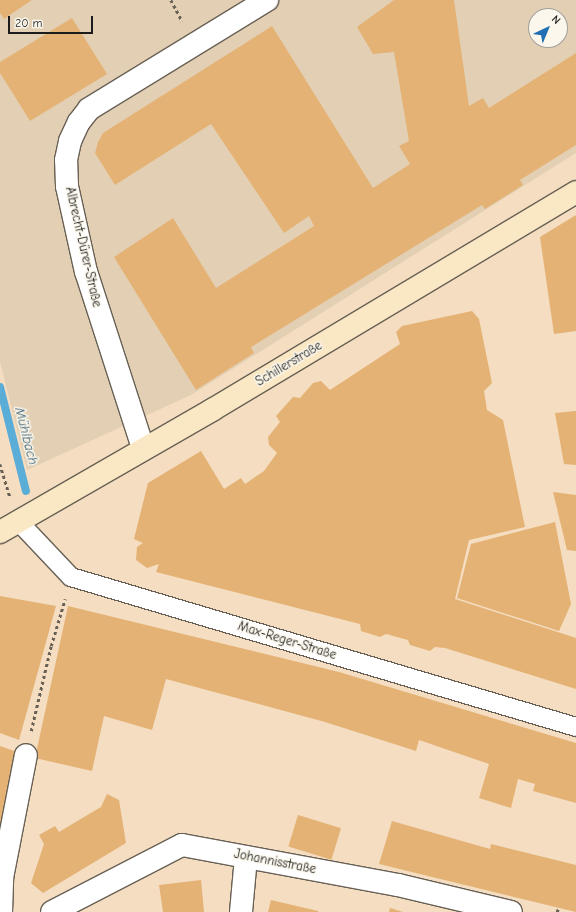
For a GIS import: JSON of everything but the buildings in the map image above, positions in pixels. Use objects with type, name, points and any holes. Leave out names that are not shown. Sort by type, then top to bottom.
[{"type":"main road","name":"Schillerstraße","points":[[9,527],[143,448],[212,410],[576,192]]},
{"type":"street","name":"Albrecht-Dürer-Straße","points":[[143,448],[86,272],[67,186],[66,160],[70,141],[89,109],[267,0]]},
{"type":"street","name":"Max-Reger-Straße","points":[[9,527],[71,577],[576,728]]},
{"type":"street","points":[[1,912],[2,878],[26,755]]},
{"type":"street","name":"Johannisstraße","points":[[52,912],[182,845],[398,885],[511,912]]},
{"type":"street","points":[[241,912],[246,857]]},
{"type":"path","points":[[0,464],[9,527]]},
{"type":"path","points":[[26,755],[50,646],[71,577]]},
{"type":"shaded area","points":[[0,0],[576,0],[576,153],[191,395],[27,470],[0,362]]},
{"type":"waterway","name":"Mühlbach","points":[[0,387],[26,491]]}]
